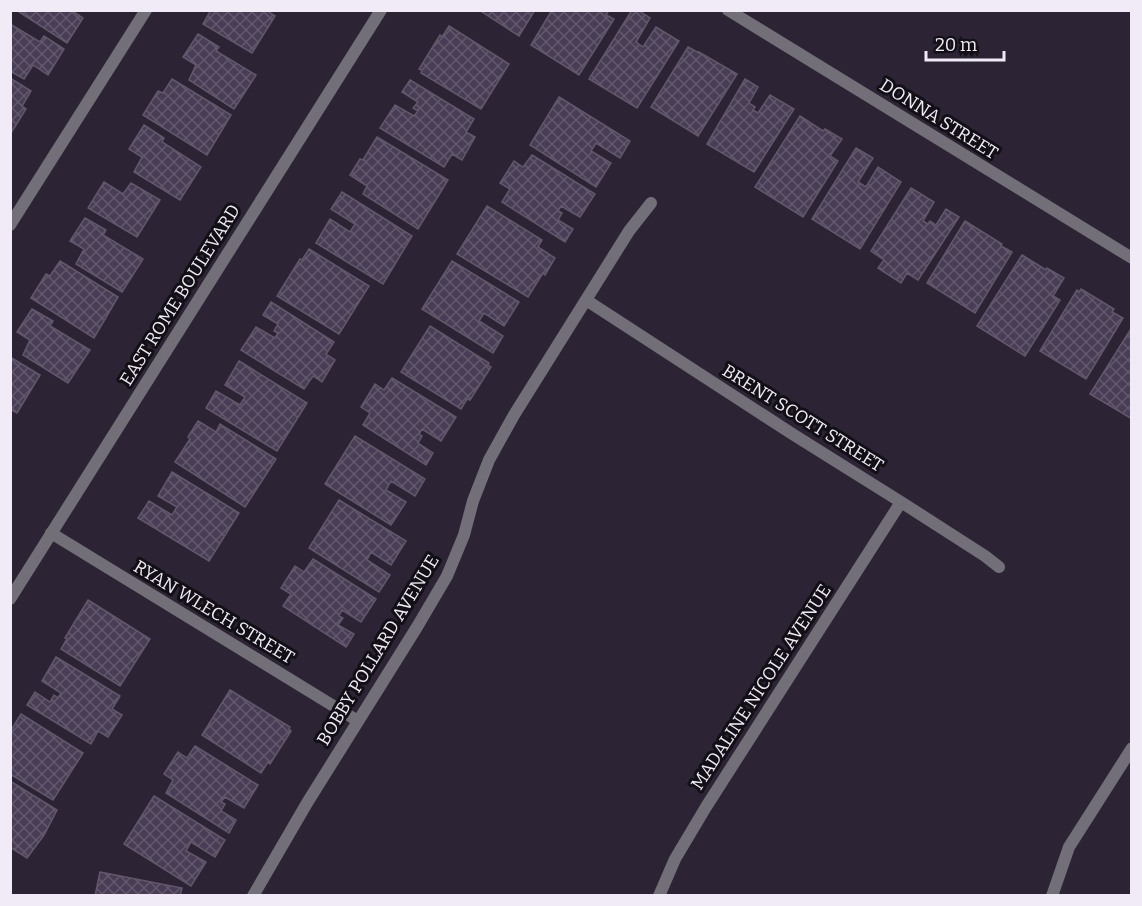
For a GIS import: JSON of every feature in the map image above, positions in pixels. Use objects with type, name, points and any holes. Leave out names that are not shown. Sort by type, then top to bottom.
[{"type":"street","points":[[10,225],[146,10]]},
{"type":"street","name":"EAST ROME BOULEVARD","points":[[10,599],[381,10]]},
{"type":"street","name":"DONNA STREET","points":[[728,10],[1131,258]]},
{"type":"street","name":"BOBBY POLLARD AVENUE","points":[[253,896],[307,803],[447,576],[464,535],[473,501],[489,460],[514,416],[629,231],[651,203]]},
{"type":"street","name":"BRENT SCOTT STREET","points":[[586,300],[999,567]]},
{"type":"street","name":"MADALINE NICOLE AVENUE","points":[[659,896],[675,859],[706,807],[901,502]]},
{"type":"street","name":"RYAN WLECH STREET","points":[[51,533],[358,721]]},
{"type":"street","points":[[1052,896],[1069,847],[1131,748]]},
{"type":"building","points":[[16,10],[75,10],[74,12],[83,18],[67,43]]},
{"type":"building","points":[[211,10],[266,10],[275,16],[252,53],[203,24]]},
{"type":"building","points":[[479,10],[535,10],[519,36]]},
{"type":"building","points":[[552,10],[609,10],[606,15],[614,19],[579,75],[531,45]]},
{"type":"building","points":[[632,10],[638,10],[650,18],[636,42],[643,47],[656,27],[679,41],[637,108],[589,79]]},
{"type":"building","points":[[10,24],[40,42],[44,36],[64,49],[48,75],[33,65],[24,79],[10,71]]},
{"type":"building","points":[[449,26],[509,64],[481,109],[421,73],[422,70],[419,69],[440,35],[442,37]]},
{"type":"building","points":[[198,34],[219,47],[216,51],[256,75],[234,109],[189,80],[196,65],[183,57]]},
{"type":"building","points":[[688,47],[737,74],[698,136],[651,107]]},
{"type":"building","points":[[10,78],[31,91],[22,106],[26,109],[11,133]]},
{"type":"building","points":[[172,79],[231,115],[207,155],[143,115],[158,91],[163,93]]},
{"type":"building","points":[[745,79],[758,87],[749,103],[755,107],[753,110],[758,113],[770,95],[794,109],[754,172],[707,144]]},
{"type":"building","points":[[410,80],[474,119],[466,132],[475,137],[462,160],[452,154],[444,167],[380,128],[395,105],[414,116],[418,111],[413,108],[418,102],[402,92]]},
{"type":"building","points":[[559,97],[630,141],[620,158],[596,143],[591,151],[611,163],[596,187],[530,145]]},
{"type":"building","points":[[800,116],[823,131],[825,129],[842,139],[830,156],[838,161],[803,217],[755,187]]},
{"type":"building","points":[[144,125],[164,138],[162,142],[201,167],[180,200],[134,172],[142,157],[129,149]]},
{"type":"building","points":[[377,137],[448,180],[418,229],[363,194],[367,186],[350,175],[360,159],[363,160]]},
{"type":"building","points":[[856,148],[873,158],[858,182],[866,187],[878,167],[901,182],[860,249],[812,219]]},
{"type":"building","points":[[532,155],[595,194],[580,217],[561,206],[558,211],[562,213],[558,220],[573,229],[565,242],[502,202],[510,189],[500,183],[514,161],[523,167]]},
{"type":"building","points":[[104,182],[123,194],[131,183],[160,200],[137,237],[88,208]]},
{"type":"building","points":[[911,188],[934,202],[923,221],[928,224],[930,221],[936,225],[946,209],[959,217],[918,280],[907,273],[901,283],[878,268],[884,260],[871,251]]},
{"type":"building","points":[[342,192],[412,236],[383,284],[316,243],[330,219],[350,232],[355,224],[331,209]]},
{"type":"building","points":[[487,206],[542,240],[538,247],[555,258],[528,297],[457,254]]},
{"type":"building","points":[[85,218],[106,230],[103,235],[143,259],[122,292],[76,264],[84,249],[70,241]]},
{"type":"building","points":[[965,221],[1012,252],[975,313],[927,283]]},
{"type":"building","points":[[309,249],[369,286],[339,334],[277,296],[300,259],[302,260]]},
{"type":"building","points":[[1022,255],[1064,278],[1053,296],[1060,300],[1025,356],[977,326]]},
{"type":"building","points":[[60,261],[118,297],[94,338],[31,298],[46,274],[50,276]]},
{"type":"building","points":[[452,261],[519,302],[504,326],[484,313],[479,321],[503,336],[493,353],[422,309]]},
{"type":"building","points":[[1081,289],[1114,309],[1112,312],[1123,318],[1086,379],[1040,351],[1077,290],[1079,292]]},
{"type":"building","points":[[271,302],[334,342],[326,354],[335,360],[322,382],[313,376],[304,389],[241,350],[256,327],[275,338],[278,333],[274,331],[278,324],[263,315]]},
{"type":"building","points":[[32,309],[53,321],[50,326],[90,350],[68,383],[23,355],[30,340],[17,332]]},
{"type":"building","points":[[430,326],[489,363],[491,367],[470,400],[467,399],[461,409],[401,372]]},
{"type":"building","points":[[1132,327],[1132,419],[1090,394]]},
{"type":"building","points":[[10,357],[40,375],[17,413],[10,409]]},
{"type":"building","points":[[239,361],[307,403],[277,451],[206,408],[216,391],[240,405],[245,397],[225,385]]},
{"type":"building","points":[[392,378],[456,417],[441,441],[422,429],[419,434],[422,436],[418,443],[433,453],[426,465],[363,425],[370,413],[361,407],[375,384],[384,390]]},
{"type":"building","points":[[198,421],[216,432],[220,424],[276,459],[245,507],[175,462],[190,439],[188,437]]},
{"type":"building","points":[[355,436],[425,479],[415,496],[391,481],[386,490],[406,502],[391,525],[325,484]]},
{"type":"building","points":[[172,472],[239,513],[209,561],[138,518],[149,501],[172,515],[177,507],[158,496]]},
{"type":"building","points":[[339,500],[406,541],[391,565],[371,552],[367,560],[390,575],[379,592],[309,548]]},
{"type":"building","points":[[313,559],[376,599],[361,622],[342,610],[339,616],[343,618],[338,625],[354,634],[346,647],[283,606],[291,594],[281,588],[295,566],[304,572]]},
{"type":"building","points":[[88,600],[150,639],[120,686],[61,649],[67,639],[65,638]]},
{"type":"building","points":[[56,657],[120,696],[112,709],[122,715],[108,737],[98,731],[91,744],[27,705],[35,692],[50,702],[54,695],[58,698],[61,693],[42,681]]},
{"type":"building","points":[[230,690],[290,727],[291,731],[270,764],[268,762],[261,773],[202,735]]},
{"type":"building","points":[[21,714],[83,753],[53,800],[10,774],[10,732]]},
{"type":"building","points":[[195,746],[258,785],[244,808],[225,797],[221,802],[225,804],[221,811],[236,820],[229,833],[166,793],[173,780],[164,774],[178,752],[187,758]]},
{"type":"building","points":[[10,781],[57,810],[44,835],[27,858],[10,847]]},
{"type":"building","points":[[154,796],[225,840],[215,857],[191,842],[186,851],[206,862],[191,886],[124,844]]},
{"type":"building","points":[[100,872],[182,888],[180,896],[95,896]]}]
